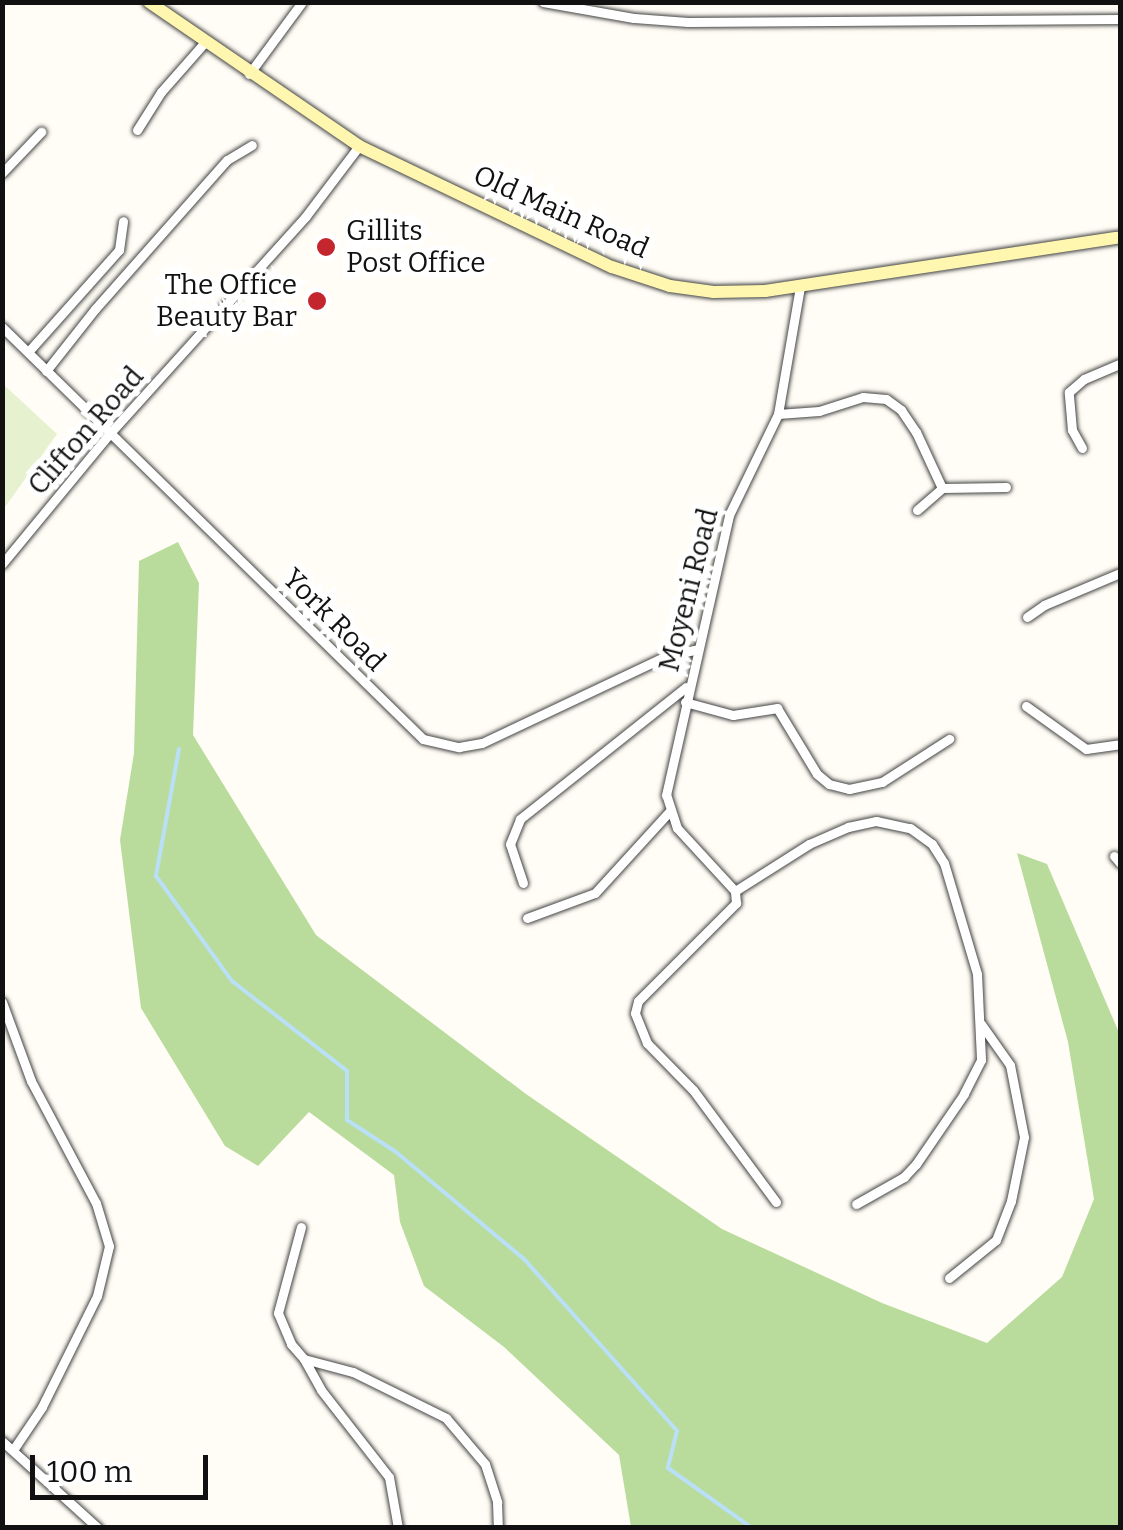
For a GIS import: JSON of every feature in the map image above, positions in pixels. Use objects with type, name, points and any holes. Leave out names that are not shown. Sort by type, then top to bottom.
[{"type":"street","name":"Old Main Road","points":[[149,2],[249,74],[360,146],[642,278],[714,292],[800,287],[1120,237]]},
{"type":"street","points":[[249,74],[302,2]]},
{"type":"street","points":[[543,2],[634,18],[688,22],[1120,19]]},
{"type":"street","points":[[137,130],[161,92],[205,42]]},
{"type":"street","points":[[2,173],[41,132]]},
{"type":"street","points":[[46,371],[94,309],[228,160],[252,146]]},
{"type":"street","name":"Clifton Road","points":[[2,564],[111,432],[306,216],[360,146]]},
{"type":"street","points":[[28,352],[119,250],[123,222]]},
{"type":"street","name":"Moyeni Road","points":[[669,812],[666,795],[695,650],[729,516],[778,414],[800,287]]},
{"type":"street","name":"York Road","points":[[2,327],[414,732],[428,741],[459,747],[482,743],[669,655],[695,650]]},
{"type":"street","points":[[1082,448],[1072,430],[1068,392],[1096,373],[1120,364]]},
{"type":"street","points":[[778,414],[806,413],[864,397],[886,399],[901,410],[916,432],[942,488]]},
{"type":"street","points":[[917,510],[942,488],[1006,487]]},
{"type":"street","points":[[1027,617],[1044,605],[1120,573]]},
{"type":"street","points":[[523,884],[510,844],[520,819],[688,686]]},
{"type":"street","points":[[684,702],[733,715],[777,708],[817,774],[828,784],[849,789],[882,782],[949,739]]},
{"type":"street","points":[[1026,706],[1083,748],[1094,750],[1120,744]]},
{"type":"street","points":[[527,918],[595,893],[669,812],[686,838],[735,891],[736,906],[638,1001],[636,1023],[647,1043],[693,1090],[776,1202]]},
{"type":"street","points":[[735,891],[848,827],[883,820],[910,828],[932,844],[944,863],[977,974],[979,1066],[904,1177],[856,1204]]},
{"type":"street","points":[[2,1002],[31,1081],[96,1203],[109,1246],[97,1296],[42,1407],[13,1450]]},
{"type":"street","points":[[948,1278],[996,1240],[1011,1201],[1024,1137],[1020,1099],[1010,1065],[981,1024]]},
{"type":"street","points":[[301,1227],[278,1313],[281,1327],[321,1390],[389,1477],[398,1528]]},
{"type":"street","points":[[304,1359],[353,1372],[446,1418],[485,1464],[497,1502],[498,1528]]},
{"type":"street","points":[[2,1440],[98,1528]]},
{"type":"green space","points":[[3,384],[57,434],[3,510]]},
{"type":"green space","points":[[178,542],[199,583],[193,735],[316,935],[526,1094],[722,1229],[882,1303],[987,1343],[1062,1277],[1094,1199],[1068,1042],[1017,853],[1047,864],[1120,1035],[1120,1527],[631,1527],[619,1455],[504,1347],[424,1286],[400,1222],[394,1175],[309,1112],[258,1166],[225,1146],[141,1008],[120,840],[134,753],[139,561]]},
{"type":"waterway","points":[[179,749],[156,876],[232,981],[347,1071],[347,1120],[396,1152],[524,1259],[677,1431],[668,1468],[752,1528]]},
{"type":"place","name":"Gillits Post Office","points":[[326,247]]},
{"type":"place","name":"The Office Beauty Bar","points":[[317,301]]}]
